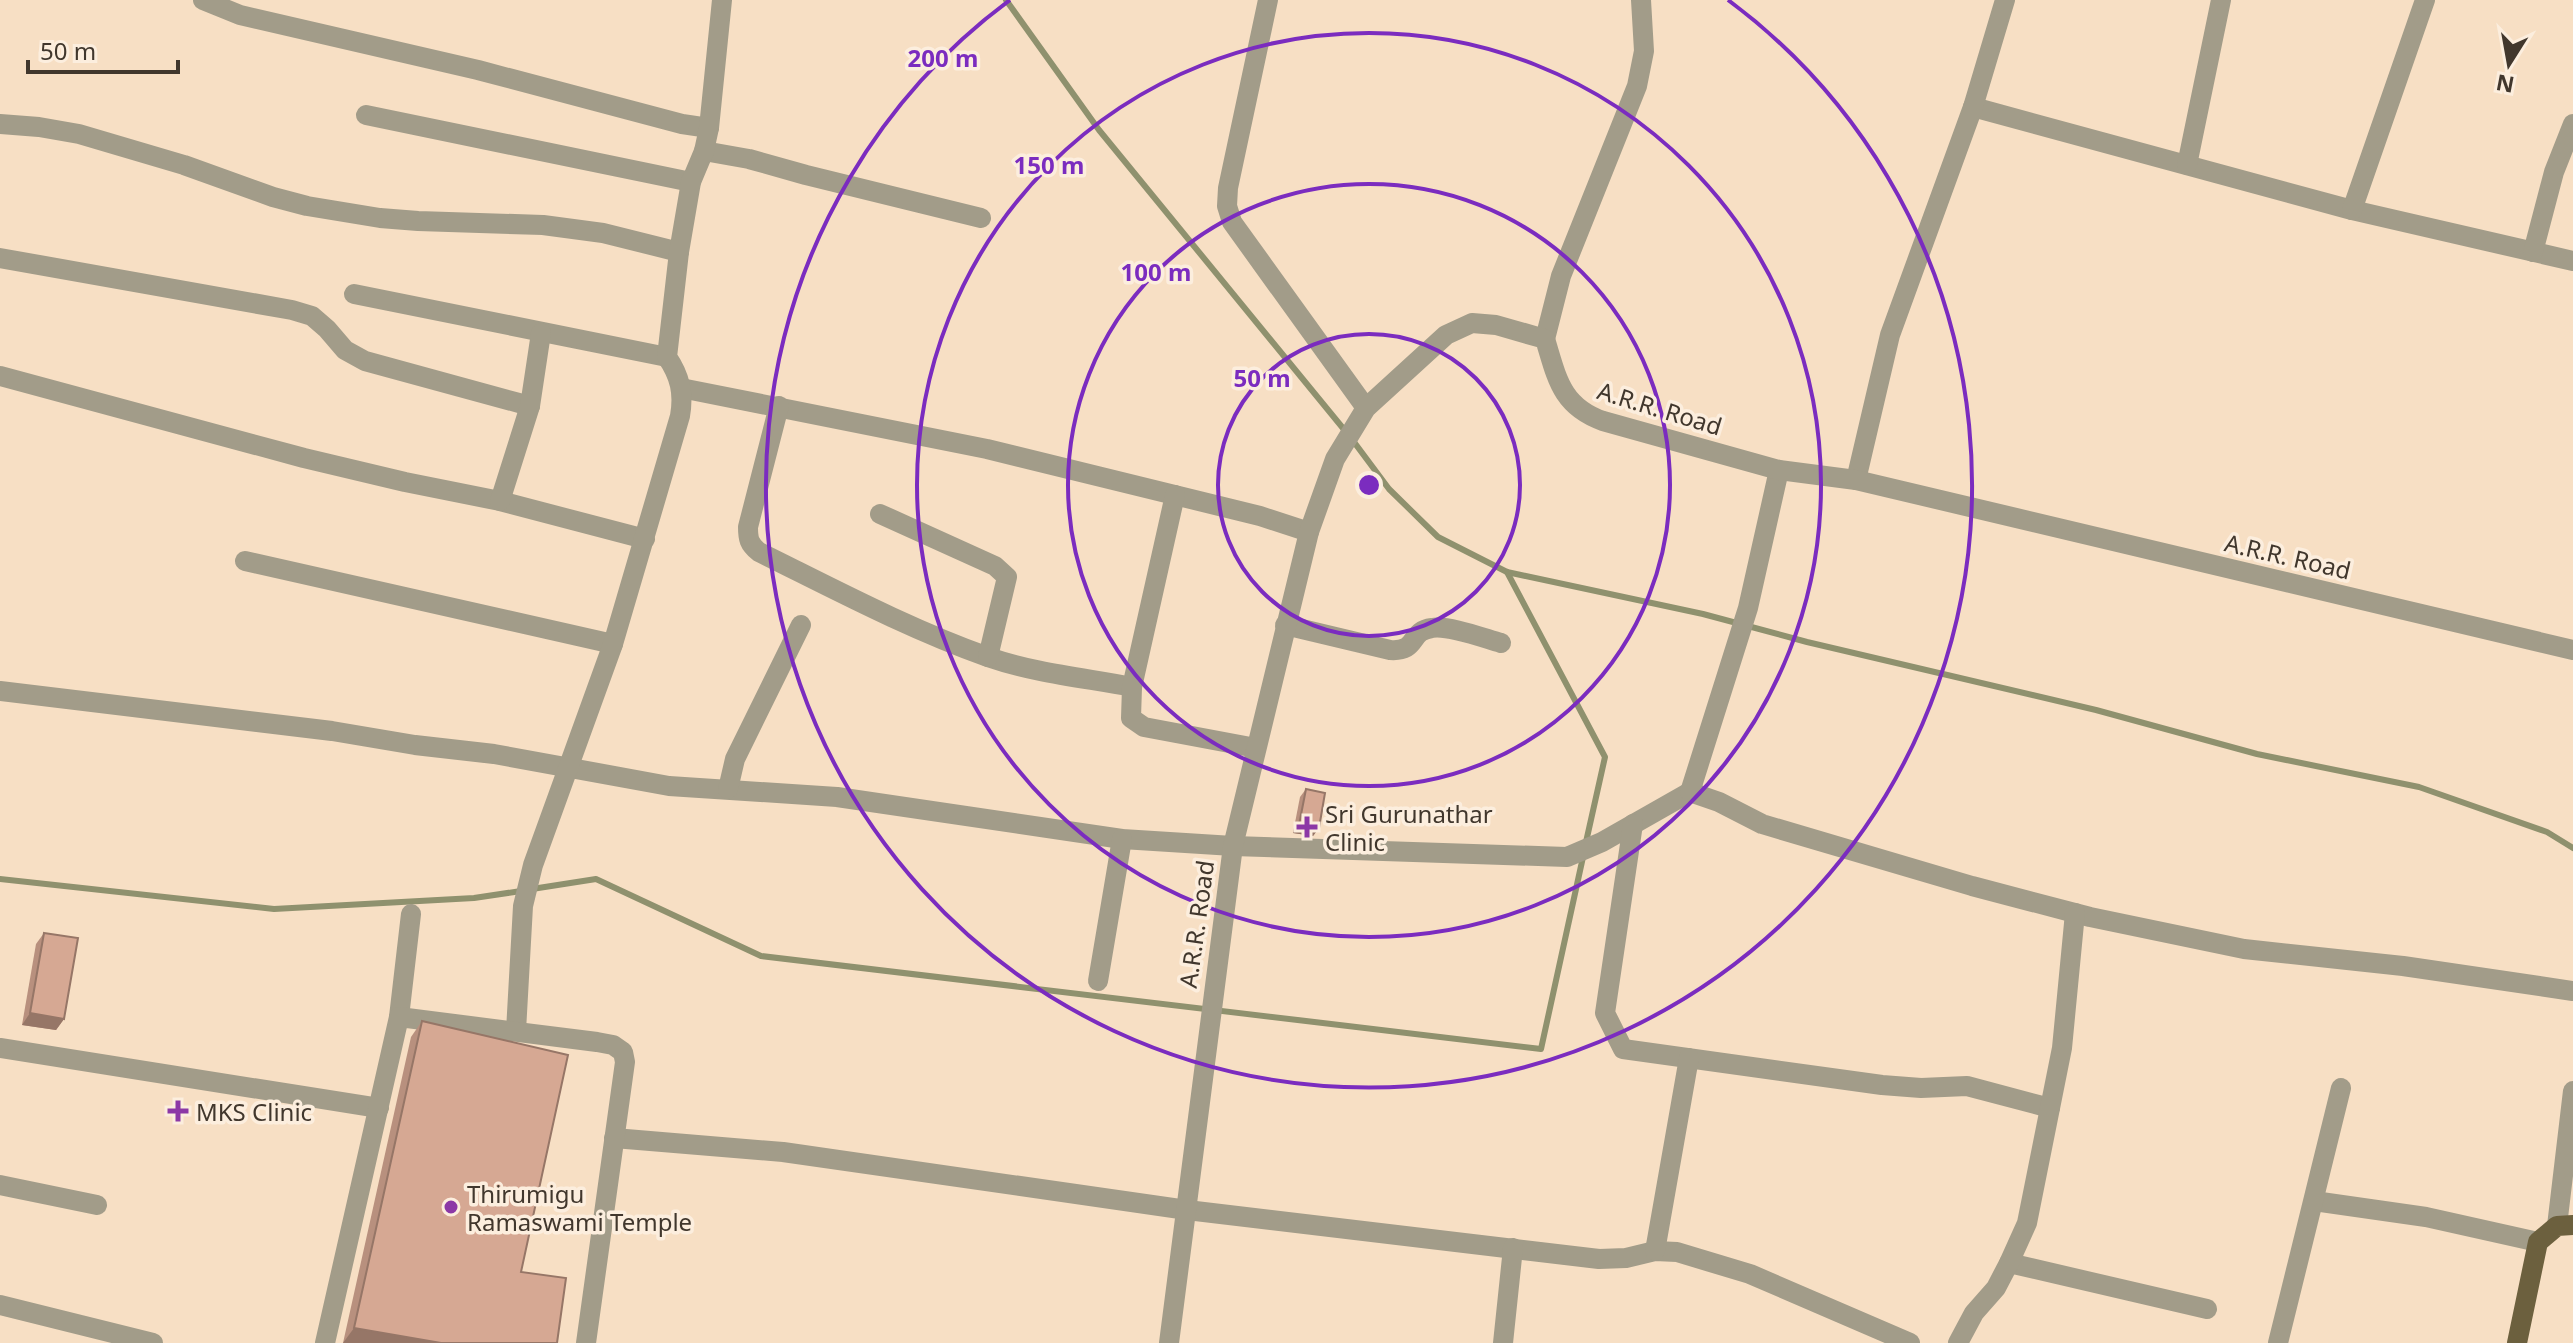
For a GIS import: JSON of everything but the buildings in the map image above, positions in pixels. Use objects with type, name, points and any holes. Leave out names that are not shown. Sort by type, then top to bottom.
[{"type":"main road","points":[[2517,1343],[2538,1242],[2565,1226]]},
{"type":"street","points":[[203,0],[240,15],[462,66],[682,124],[709,128]]},
{"type":"street","points":[[516,1031],[523,906],[533,865],[613,644],[680,416],[681,388],[676,371],[667,357],[691,182],[704,151],[709,128],[722,0]]},
{"type":"street","points":[[1268,0],[1228,188],[1227,206],[1232,222],[1362,415]]},
{"type":"street","points":[[1545,339],[1561,276],[1637,86],[1644,51],[1641,0]]},
{"type":"street","points":[[1856,480],[1890,335],[1973,107],[2005,0]]},
{"type":"street","points":[[2187,165],[2221,0]]},
{"type":"street","points":[[2352,210],[2425,0]]},
{"type":"street","points":[[1973,107],[2352,210],[2573,261]]},
{"type":"street","points":[[366,115],[691,182]]},
{"type":"street","points":[[0,124],[79,134],[307,206],[380,218],[543,225],[603,233],[679,252]]},
{"type":"street","points":[[2533,252],[2554,172],[2573,124]]},
{"type":"street","points":[[704,151],[749,159],[981,218]]},
{"type":"street","points":[[0,258],[292,310],[312,316],[345,350],[365,361],[530,406]]},
{"type":"street","points":[[354,294],[667,357]]},
{"type":"street","name":"A.R.R. Road","points":[[1169,1343],[1233,846],[1309,532],[1335,459],[1362,415],[1446,335],[1472,323],[1496,325],[1545,339],[1563,390],[1574,407],[1587,416],[1779,470],[1856,480],[2573,650]]},
{"type":"street","points":[[500,501],[530,406],[541,333]]},
{"type":"street","points":[[0,376],[304,458],[500,501],[645,539]]},
{"type":"street","points":[[681,388],[987,449],[1260,516],[1309,532]]},
{"type":"street","points":[[779,406],[748,527],[751,546],[910,625],[988,657],[1132,687]]},
{"type":"street","points":[[0,691],[332,731],[570,767],[669,786],[850,798],[1122,839],[1233,846],[1567,857],[1602,842],[1690,792],[1748,608],[1779,470]]},
{"type":"street","points":[[1175,495],[1132,687],[1131,718],[1144,727],[1256,748]]},
{"type":"street","points":[[880,514],[995,566],[1007,577],[988,657]]},
{"type":"street","points":[[245,561],[613,644]]},
{"type":"street","points":[[728,789],[735,759],[801,625]]},
{"type":"street","points":[[1285,625],[1402,651],[1409,648],[1416,635],[1429,628],[1501,643]]},
{"type":"street","points":[[1690,792],[1719,802],[1762,824],[2075,913],[2244,949],[2403,966],[2573,991]]},
{"type":"street","points":[[1633,824],[1605,1013],[1623,1049],[1882,1085],[1921,1088],[1967,1086],[2050,1108]]},
{"type":"street","points":[[1098,981],[1122,839]]},
{"type":"street","points":[[1958,1343],[1974,1313],[1996,1288],[2027,1223],[2062,1048],[2075,913]]},
{"type":"street","points":[[325,1343],[399,1017],[411,914]]},
{"type":"street","points":[[399,1017],[613,1045],[623,1052],[625,1062],[586,1343]]},
{"type":"street","points":[[0,1048],[379,1108]]},
{"type":"street","points":[[1655,1251],[1689,1058]]},
{"type":"street","points":[[2278,1343],[2341,1088]]},
{"type":"street","points":[[2565,1226],[2573,1091]]},
{"type":"street","points":[[614,1138],[783,1152],[1187,1210],[1599,1259],[1626,1258],[1655,1251],[1677,1252],[1750,1274],[1910,1343]]},
{"type":"street","points":[[0,1185],[97,1205]]},
{"type":"street","points":[[2314,1201],[2426,1217],[2538,1242]]},
{"type":"street","points":[[1503,1343],[1513,1248]]},
{"type":"street","points":[[2009,1263],[2207,1309]]},
{"type":"street","points":[[0,1305],[153,1343]]},
{"type":"waterway","points":[[1006,0],[1099,130],[1351,438],[1389,489],[1438,537],[1507,572],[1703,614],[1807,642],[2096,710],[2257,754],[2419,787],[2547,832],[2573,848]]},
{"type":"waterway","points":[[1507,572],[1605,757],[1586,842]]},
{"type":"waterway","points":[[532,889],[596,879],[761,956],[1541,1049],[1583,857]]},
{"type":"waterway","points":[[0,879],[274,909],[474,898],[521,891]]},
{"type":"place","name":"Sri Gurunathar Clinic","points":[[1307,827]]},
{"type":"place","name":"MKS Clinic","points":[[178,1111]]},
{"type":"place","name":"Thirumigu Ramaswami Temple","points":[[451,1207]]}]
